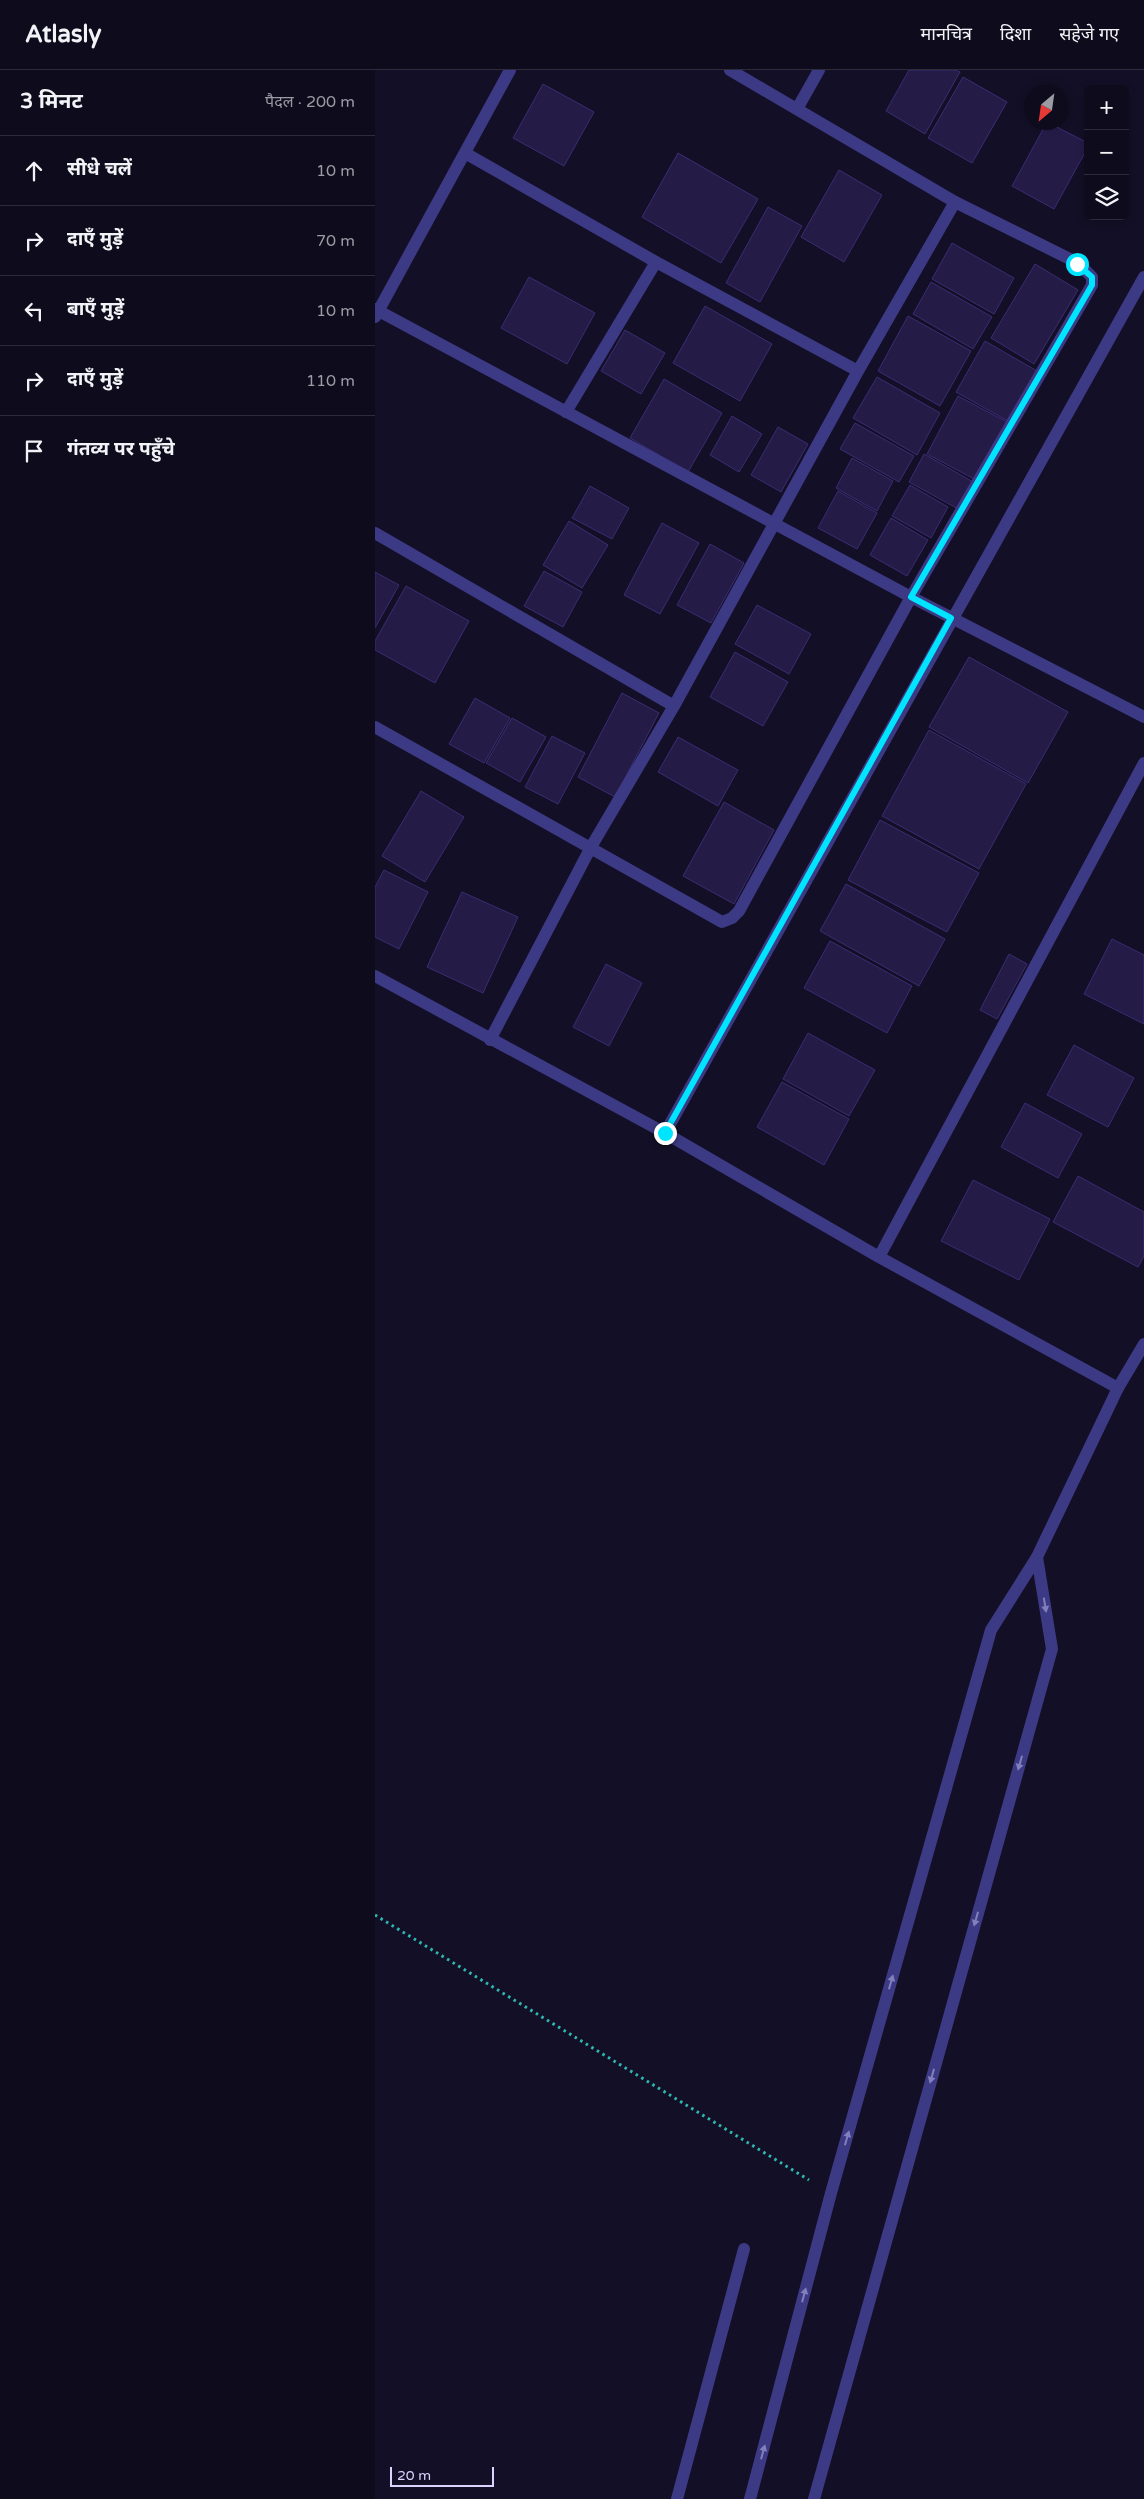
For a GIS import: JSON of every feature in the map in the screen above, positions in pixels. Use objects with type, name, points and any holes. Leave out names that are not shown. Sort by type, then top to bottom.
[{"type":"street","points":[[510,70],[376,313],[566,412],[911,597],[1144,717]]},
{"type":"street","points":[[375,727],[722,922],[732,918],[743,902],[911,597],[1092,285],[1092,277],[1077,264],[955,202],[730,70]]},
{"type":"street","points":[[797,109],[819,70]]},
{"type":"street","points":[[465,153],[656,262],[858,371]]},
{"type":"street","points":[[490,1040],[591,847],[674,706],[858,371],[955,202]]},
{"type":"street","points":[[566,412],[656,262]]},
{"type":"street","points":[[665,1133],[951,618],[1144,277]]},
{"type":"street","points":[[375,533],[674,706]]},
{"type":"street","points":[[879,1257],[1144,763]]},
{"type":"street","points":[[375,976],[490,1040],[665,1133],[879,1257],[1118,1388]]},
{"type":"street","points":[[750,2499],[831,2193],[991,1630],[1037,1557],[1118,1388],[1144,1344]]},
{"type":"street","points":[[814,2499],[1052,1649],[1037,1557]]},
{"type":"street","points":[[677,2499],[744,2250]]},
{"type":"path","points":[[375,1915],[831,2193]]},
{"type":"building","points":[[909,70],[955,70],[960,72],[925,134],[886,111]]},
{"type":"building","points":[[963,77],[1007,102],[972,163],[928,138]]},
{"type":"building","points":[[543,84],[594,112],[564,166],[513,138]]},
{"type":"building","points":[[1043,130],[1063,130],[1084,141],[1084,154],[1054,209],[1012,186]]},
{"type":"building","points":[[678,153],[758,199],[721,263],[642,217]]},
{"type":"building","points":[[839,170],[882,195],[844,262],[801,237]]},
{"type":"building","points":[[768,207],[802,226],[760,302],[726,283]]},
{"type":"building","points":[[952,243],[1014,278],[994,314],[932,279]]},
{"type":"building","points":[[1035,264],[1078,290],[1034,364],[991,338]]},
{"type":"building","points":[[529,277],[595,313],[567,364],[501,328]]},
{"type":"building","points":[[931,282],[992,317],[973,349],[913,314]]},
{"type":"building","points":[[705,306],[772,344],[740,401],[673,363]]},
{"type":"building","points":[[908,316],[971,351],[940,406],[878,371]]},
{"type":"building","points":[[625,330],[665,353],[641,394],[601,371]]},
{"type":"building","points":[[985,341],[1037,371],[1008,421],[956,392]]},
{"type":"building","points":[[877,377],[940,413],[917,455],[853,418]]},
{"type":"building","points":[[664,379],[722,413],[688,472],[630,438]]},
{"type":"building","points":[[958,396],[1007,422],[976,480],[927,454]]},
{"type":"building","points":[[732,416],[762,434],[739,472],[710,455]]},
{"type":"building","points":[[855,423],[914,456],[899,482],[840,449]]},
{"type":"building","points":[[778,427],[808,444],[781,492],[751,475]]},
{"type":"building","points":[[924,454],[975,483],[960,510],[909,482]]},
{"type":"building","points":[[852,458],[893,481],[877,511],[836,488]]},
{"type":"building","points":[[910,485],[948,507],[931,538],[892,516]]},
{"type":"building","points":[[590,486],[629,508],[612,539],[572,518]]},
{"type":"building","points":[[838,491],[877,513],[857,549],[818,528]]},
{"type":"building","points":[[891,518],[928,540],[907,576],[870,555]]},
{"type":"building","points":[[569,521],[608,545],[582,588],[543,565]]},
{"type":"building","points":[[662,523],[699,543],[660,614],[624,595]]},
{"type":"building","points":[[710,544],[744,563],[711,623],[677,605]]},
{"type":"building","points":[[544,571],[582,592],[563,627],[524,606]]},
{"type":"building","points":[[375,572],[399,585],[375,628]]},
{"type":"building","points":[[406,586],[469,621],[435,683],[375,650],[375,641]]},
{"type":"building","points":[[757,605],[811,634],[789,674],[735,644]]},
{"type":"building","points":[[735,652],[788,682],[763,726],[710,697]]},
{"type":"building","points":[[969,657],[1068,712],[1028,783],[929,727]]},
{"type":"building","points":[[622,693],[659,713],[615,797],[578,777]]},
{"type":"building","points":[[475,698],[510,718],[484,763],[449,744]]},
{"type":"building","points":[[512,718],[546,737],[520,782],[486,763]]},
{"type":"building","points":[[929,730],[1026,784],[979,869],[882,816]]},
{"type":"building","points":[[552,736],[585,753],[558,804],[525,787]]},
{"type":"building","points":[[678,737],[738,770],[718,806],[658,772]]},
{"type":"building","points":[[421,791],[464,817],[425,882],[382,856]]},
{"type":"building","points":[[724,802],[774,830],[734,904],[683,876]]},
{"type":"building","points":[[880,820],[979,873],[947,932],[848,880]]},
{"type":"building","points":[[384,870],[428,892],[399,949],[375,937],[375,887]]},
{"type":"building","points":[[846,884],[945,939],[919,986],[820,931]]},
{"type":"building","points":[[462,892],[518,917],[483,993],[427,967]]},
{"type":"building","points":[[1112,939],[1144,955],[1144,1024],[1084,994]]},
{"type":"building","points":[[830,941],[912,986],[887,1033],[804,988]]},
{"type":"building","points":[[1009,954],[1027,964],[997,1019],[980,1010]]},
{"type":"building","points":[[606,964],[642,983],[609,1046],[573,1027]]},
{"type":"building","points":[[808,1033],[875,1070],[849,1116],[783,1079]]},
{"type":"building","points":[[1074,1045],[1134,1078],[1108,1127],[1047,1095]]},
{"type":"building","points":[[782,1082],[849,1119],[824,1165],[757,1127]]},
{"type":"building","points":[[1025,1103],[1082,1134],[1058,1178],[1001,1147]]},
{"type":"building","points":[[1078,1176],[1144,1212],[1144,1256],[1138,1267],[1053,1222]]},
{"type":"building","points":[[973,1180],[1050,1219],[1019,1280],[941,1241]]},
{"type":"route","points":[[665,1133],[951,618],[911,597],[1092,285],[1092,277],[1077,264]]}]
